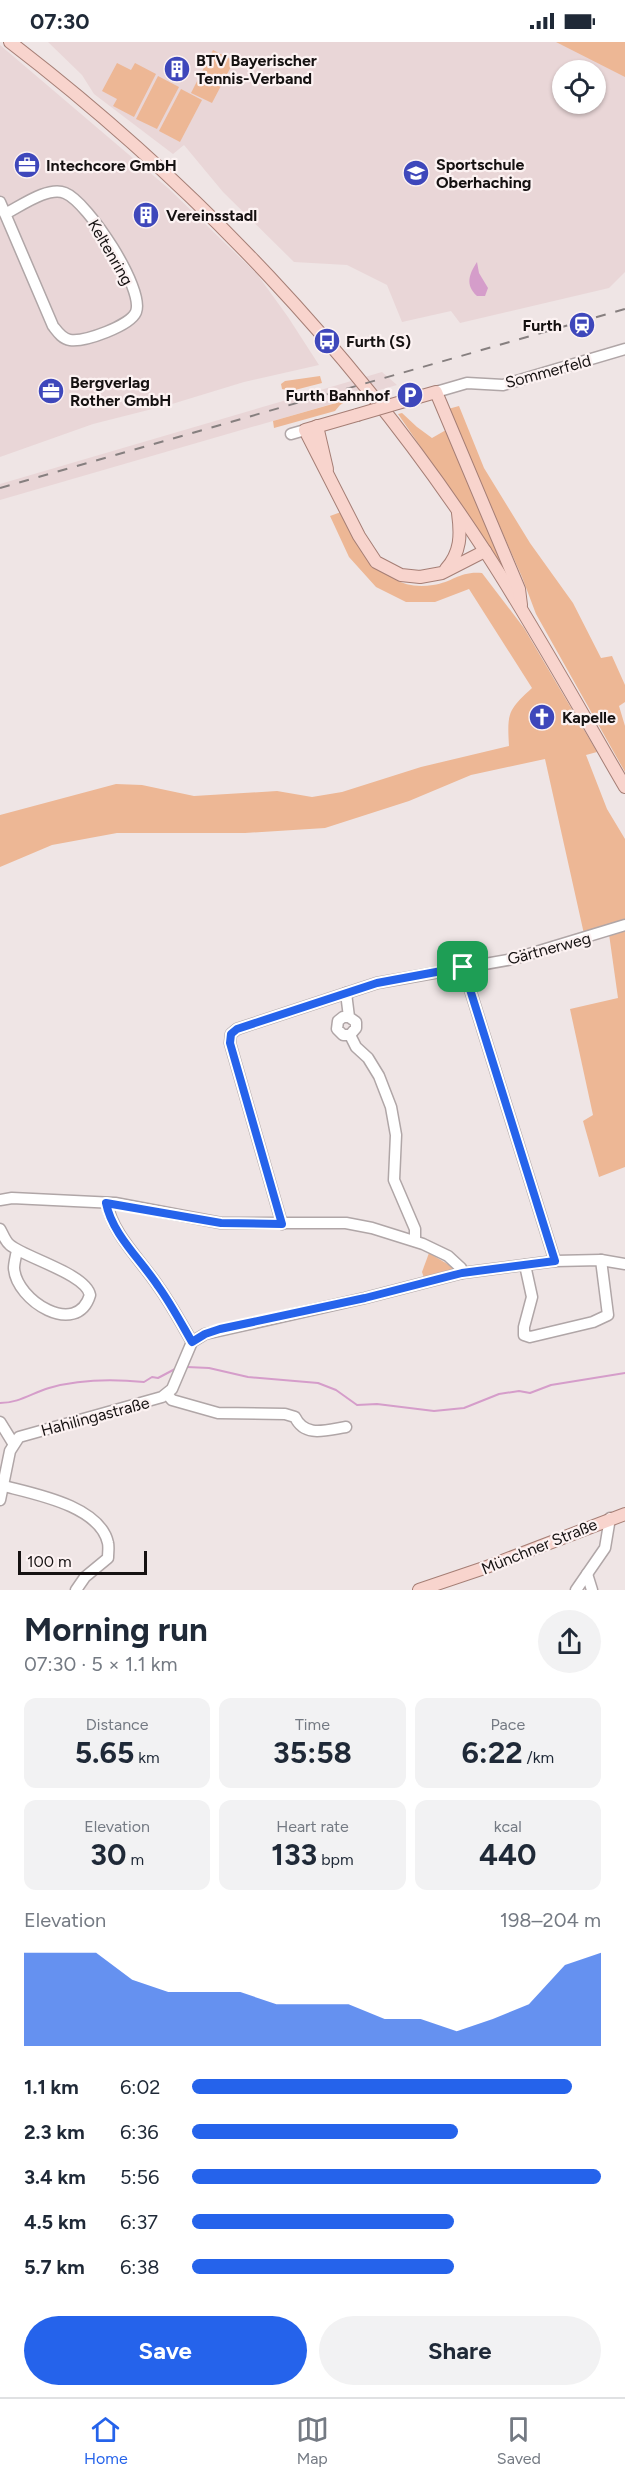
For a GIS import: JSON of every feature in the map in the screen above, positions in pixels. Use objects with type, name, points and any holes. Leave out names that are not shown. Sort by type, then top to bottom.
[{"type":"main road","points":[[10,42],[55,78],[170,179],[266,273],[374,398],[485,551],[521,608],[625,787]]},
{"type":"main road","points":[[485,551],[442,573],[420,578],[401,575],[376,562],[367,550],[327,471],[320,462],[305,429],[436,392],[519,589],[521,608]]},
{"type":"main road","points":[[317,426],[327,471]]},
{"type":"main road","points":[[442,573],[458,551],[461,539],[458,512]]},
{"type":"main road","name":"Münchner Straße","points":[[419,1590],[484,1568],[625,1514]]},
{"type":"street","name":"Keltenring","points":[[0,202],[53,326],[60,334],[69,340],[80,339],[117,328],[130,321],[136,312],[137,301],[130,282],[111,245],[90,215],[75,199],[63,192],[47,193],[6,213]]},
{"type":"street","name":"Sommerfeld","points":[[436,392],[467,383],[503,385],[625,350]]},
{"type":"street","points":[[291,434],[305,429]]},
{"type":"street","name":"Gärtnerweg","points":[[282,1224],[230,1043],[231,1034],[237,1029],[377,983],[513,959],[625,926]]},
{"type":"street","points":[[463,967],[555,1261]]},
{"type":"street","points":[[346,993],[349,1017],[340,1019],[337,1025],[339,1033],[350,1035],[356,1047],[368,1058],[379,1076],[391,1107],[396,1135],[394,1180],[415,1229],[415,1241]]},
{"type":"street","points":[[0,1200],[12,1198],[106,1203],[221,1223],[346,1223],[415,1241],[448,1256],[461,1268],[462,1273]]},
{"type":"street","points":[[106,1203],[115,1227],[157,1284],[192,1342],[220,1329],[365,1298],[462,1273],[555,1261],[601,1260],[625,1264]]},
{"type":"street","points":[[0,1229],[8,1243],[17,1250],[49,1263],[90,1290],[87,1304],[81,1310],[62,1316],[31,1299],[23,1292],[15,1273],[17,1250]]},
{"type":"street","points":[[525,1264],[532,1297],[524,1335],[530,1337],[593,1322],[608,1315],[601,1260]]},
{"type":"street","name":"Hahilingastraße","points":[[14,1443],[27,1434],[153,1400],[167,1394],[172,1389],[192,1342]]},
{"type":"street","points":[[167,1394],[172,1400],[219,1413],[285,1414],[295,1417],[300,1427],[306,1431],[346,1427]]},
{"type":"street","points":[[0,1422],[14,1443],[10,1451],[0,1500]]},
{"type":"street","points":[[4,1486],[50,1497],[72,1507],[100,1527],[108,1543],[108,1558],[85,1576],[76,1590]]},
{"type":"street","points":[[576,1590],[605,1548],[610,1518]]},
{"type":"street","points":[[587,1574],[592,1590]]},
{"type":"shaded area","name":"Sportschule Oberhaching","points":[[48,42],[625,42],[625,272],[609,288],[460,323],[451,311],[402,322],[387,285],[347,265],[294,262],[223,192],[184,145],[173,154],[94,94],[82,75]]},
{"type":"shaded area","points":[[556,42],[625,42],[625,77],[606,67],[606,60],[591,60]]},
{"type":"shaded area","points":[[0,45],[168,188],[257,274],[319,365],[244,382],[172,404],[93,424],[0,457]]},
{"type":"shaded area","points":[[213,50],[234,61],[212,103],[191,93]]},
{"type":"shaded area","points":[[117,63],[131,70],[135,63],[156,74],[134,117],[113,106],[117,99],[102,91]]},
{"type":"shaded area","points":[[158,76],[179,87],[157,129],[136,119]]},
{"type":"shaded area","points":[[181,89],[202,100],[180,142],[159,131]]},
{"type":"shaded area","points":[[477,262],[479,273],[488,288],[485,296],[477,296],[470,284],[470,275]]},
{"type":"shaded area","points":[[382,372],[397,385],[0,500],[0,484]]},
{"type":"shaded area","points":[[320,376],[322,383],[291,391],[282,389],[281,384],[285,381]]},
{"type":"shaded area","points":[[350,399],[335,411],[274,428],[273,421]]},
{"type":"shaded area","points":[[459,406],[484,468],[530,543],[573,603],[601,658],[612,656],[625,685],[625,702],[619,706],[625,726],[625,772],[536,614],[448,409]]},
{"type":"shaded area","points":[[402,413],[432,438],[446,430],[508,574],[398,414]]},
{"type":"shaded area","points":[[341,512],[367,552],[388,575],[416,586],[433,585],[462,575],[482,573],[524,628],[597,752],[586,755],[607,809],[625,839],[625,921],[584,934],[545,759],[471,775],[409,801],[325,828],[245,833],[117,833],[52,845],[0,867],[0,815],[116,784],[142,785],[194,796],[277,791],[312,797],[342,792],[421,767],[509,746],[508,726],[511,713],[532,688],[469,589],[435,602],[406,602],[376,587],[349,557],[330,516]]},
{"type":"shaded area","points":[[625,929],[625,1167],[599,1177],[583,1121],[593,1115],[570,1009],[618,998],[609,934]]},
{"type":"shaded area","points":[[429,1253],[454,1268],[455,1271],[424,1278],[422,1272]]},
{"type":"waterway","points":[[187,1367],[209,1368],[248,1377],[318,1383],[336,1390],[357,1405],[377,1404],[434,1411],[464,1408],[499,1394],[519,1391],[530,1393],[551,1385],[625,1373]]},
{"type":"waterway","points":[[0,1403],[13,1401],[49,1388],[85,1381],[144,1382],[175,1369]]},
{"type":"railway","points":[[0,488],[625,309]]},
{"type":"place","name":"BTV Bayerischer Tennis-Verband","points":[[177,69]]},
{"type":"place","name":"Intechcore GmbH","points":[[27,165]]},
{"type":"place","name":"Sportschule Oberhaching","points":[[416,173]]},
{"type":"place","name":"Vereinsstadl","points":[[146,215]]},
{"type":"place","name":"Furth","points":[[582,325]]},
{"type":"place","name":"Furth (S)","points":[[327,341]]},
{"type":"place","name":"Bergverlag Rother GmbH","points":[[51,391]]},
{"type":"place","name":"Furth Bahnhof","points":[[410,395]]},
{"type":"place","name":"Kapelle","points":[[542,717]]},
{"type":"route","points":[[463,967],[555,1261],[462,1273],[365,1298],[220,1329],[192,1342],[157,1284],[115,1227],[106,1203],[221,1223],[282,1224],[230,1043],[231,1034],[237,1029],[377,983],[463,967]]}]
